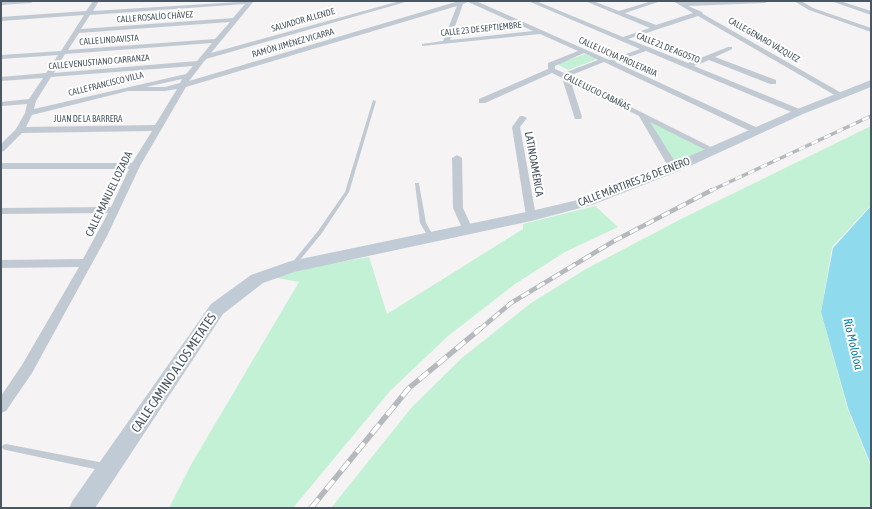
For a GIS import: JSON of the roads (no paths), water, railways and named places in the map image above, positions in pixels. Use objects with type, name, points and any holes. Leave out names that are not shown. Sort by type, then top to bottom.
[{"type":"street","points":[[1,2],[31,1]]},
{"type":"street","points":[[1,149],[20,130],[29,113],[32,101],[96,1]]},
{"type":"street","name":"SALVADOR ALLENDE","points":[[202,60],[406,1]]},
{"type":"street","points":[[446,42],[465,1]]},
{"type":"street","name":"RAMÓN JIMÉNEZ VICARRA","points":[[185,80],[465,1]]},
{"type":"street","name":"CALLE LUCHA PROLETARIA","points":[[471,1],[607,61],[757,131]]},
{"type":"street","name":"CALLE 21 DE AGOSTO","points":[[531,1],[799,112]]},
{"type":"street","points":[[588,1],[657,28]]},
{"type":"street","points":[[620,13],[658,1]]},
{"type":"street","points":[[797,1],[811,9],[871,30]]},
{"type":"street","points":[[834,1],[871,13]]},
{"type":"street","points":[[1,19],[251,2]]},
{"type":"street","name":"CALLE MANUEL LOZADA","points":[[1,407],[28,369],[87,263],[135,166],[185,80],[251,2]]},
{"type":"street","points":[[679,3],[764,2]]},
{"type":"street","name":"CALLE GENARO VÁZQUEZ","points":[[679,3],[841,95]]},
{"type":"street","points":[[622,39],[700,14]]},
{"type":"street","name":"CALLE ROSALÍO CHÁVEZ","points":[[77,31],[235,20]]},
{"type":"street","name":"CALLE 23 DE SEPTIEMBRE","points":[[424,44],[539,32]]},
{"type":"street","name":"CALLE LINDAVISTA","points":[[1,57],[218,41]]},
{"type":"street","points":[[688,66],[730,48]]},
{"type":"street","points":[[578,117],[565,75],[645,49]]},
{"type":"street","points":[[482,101],[552,70],[551,65],[582,50]]},
{"type":"street","points":[[708,57],[773,82]]},
{"type":"street","name":"CALLE VENUSTIANO CARRANZA","points":[[1,79],[202,60]]},
{"type":"street","name":"CALLE LUCIO CABAÑAS","points":[[552,70],[565,75],[713,150]]},
{"type":"street","name":"CALLE FRANCISCO VILLA","points":[[29,113],[128,89],[185,80]]},
{"type":"street","name":"CALLE MÁRTIRES 26 DE ENERO","points":[[292,267],[468,230],[587,202],[674,168],[799,112],[871,83]]},
{"type":"street","points":[[1,104],[32,101]]},
{"type":"street","name":"CALLE LUCIO CABAÑAS","points":[[642,114],[674,168]]},
{"type":"street","name":"LATINOAMÉRICA","points":[[523,118],[516,127],[531,216]]},
{"type":"street","name":"JUAN DE LA BARRERA","points":[[20,130],[156,128]]},
{"type":"street","points":[[457,158],[458,208],[468,230]]},
{"type":"street","points":[[1,166],[135,166]]},
{"type":"street","points":[[1,210],[114,210]]},
{"type":"street","points":[[2,265],[87,263]]},
{"type":"street","name":"CALLE CAMINO A LOS METATES","points":[[81,508],[217,309],[257,279],[292,267]]},
{"type":"lane","points":[[292,267],[320,232],[347,192],[374,100]]},
{"type":"lane","points":[[417,184],[423,223],[431,237]]},
{"type":"lane","points":[[6,447],[108,468]]},
{"type":"water","name":"Río Mololoa","points":[[871,206],[871,465],[848,408],[821,312],[833,248]]},
{"type":"railway","points":[[711,191],[871,116]]},
{"type":"railway","points":[[479,330],[511,303],[614,241],[711,191]]},
{"type":"railway","points":[[311,508],[409,388],[480,329]]}]
